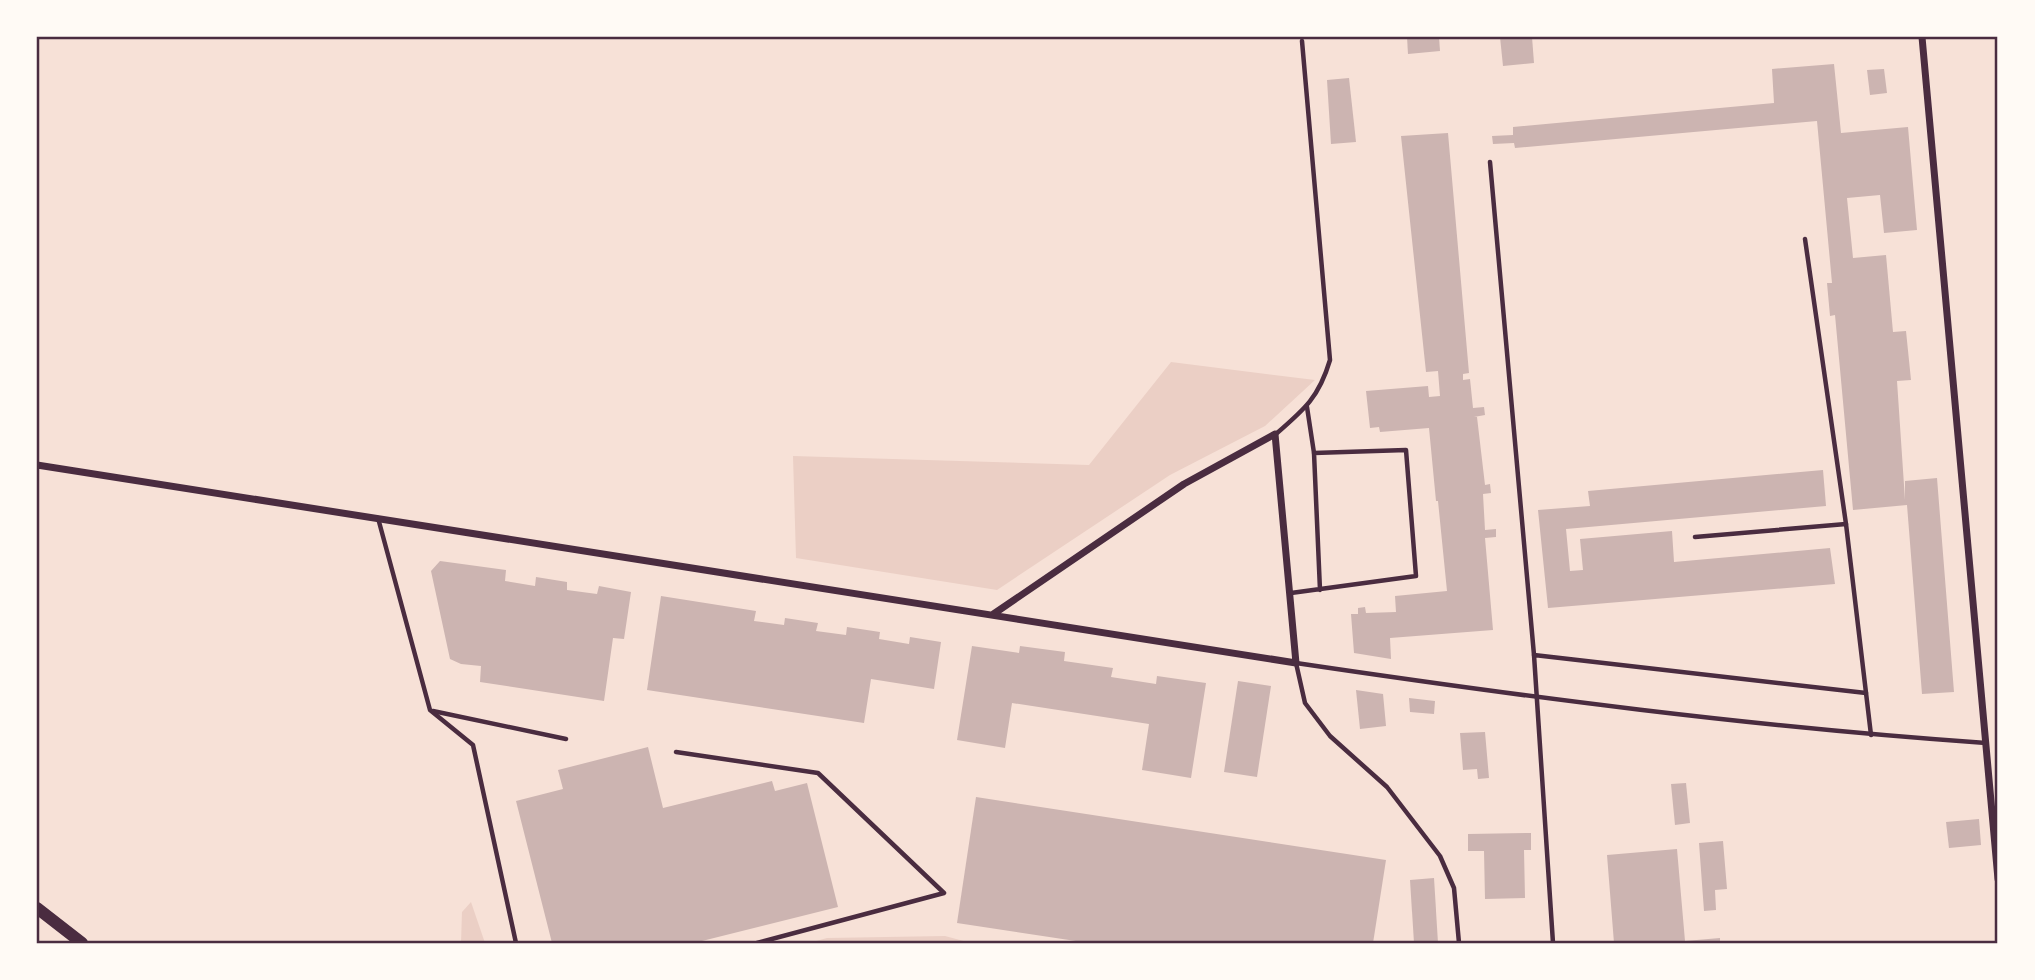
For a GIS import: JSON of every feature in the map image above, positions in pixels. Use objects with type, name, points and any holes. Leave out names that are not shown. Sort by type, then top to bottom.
[{"type":"street","points":[[1922,37],[1998,879]]},
{"type":"street","points":[[37,465],[1296,663],[1275,434],[1184,484],[992,615]]},
{"type":"street","points":[[1987,743],[1998,742]]},
{"type":"street","points":[[37,908],[82,943]]},
{"type":"lane","points":[[1275,434],[1307,407],[1322,386],[1330,360],[1303,41]]},
{"type":"lane","points":[[1490,162],[1534,655],[1553,943]]},
{"type":"lane","points":[[1805,239],[1846,524],[1871,735]]},
{"type":"lane","points":[[1307,407],[1314,453],[1320,590]]},
{"type":"lane","points":[[1291,593],[1416,576],[1406,450],[1314,453]]},
{"type":"lane","points":[[378,517],[430,710],[473,745],[516,943]]},
{"type":"lane","points":[[1695,537],[1846,524]]},
{"type":"lane","points":[[1534,655],[1866,692]]},
{"type":"lane","points":[[1459,943],[1454,888],[1440,856],[1387,787],[1330,736],[1304,703],[1296,663],[1537,699],[1871,735],[1987,743]]},
{"type":"lane","points":[[430,710],[566,739]]},
{"type":"lane","points":[[676,752],[818,773],[944,893],[757,943]]},
{"type":"shaded area","points":[[1171,362],[1315,380],[1265,426],[1170,475],[997,590],[796,558],[793,456],[1089,465]]},
{"type":"shaded area","points":[[471,902],[485,943],[461,943],[462,912]]},
{"type":"shaded area","points":[[945,936],[971,943],[809,943],[827,938]]},
{"type":"building","points":[[1407,37],[1439,37],[1440,51],[1408,54]]},
{"type":"building","points":[[1500,37],[1532,37],[1534,63],[1503,66]]},
{"type":"building","points":[[1834,64],[1841,133],[1908,127],[1917,230],[1884,233],[1880,195],[1847,198],[1853,258],[1886,255],[1893,332],[1906,331],[1911,380],[1897,381],[1905,500],[1905,481],[1937,478],[1954,692],[1922,694],[1907,505],[1853,510],[1835,315],[1830,316],[1827,283],[1832,283],[1817,121],[1515,148],[1514,143],[1493,144],[1492,136],[1513,135],[1513,127],[1774,103],[1772,69]]},
{"type":"building","points":[[1884,69],[1887,93],[1870,95],[1867,70]]},
{"type":"building","points":[[1349,78],[1356,142],[1331,144],[1327,80]]},
{"type":"building","points":[[1448,133],[1469,373],[1463,374],[1463,380],[1470,379],[1473,408],[1484,407],[1485,415],[1474,417],[1477,417],[1485,485],[1490,484],[1491,493],[1483,494],[1485,530],[1496,529],[1496,537],[1485,538],[1493,630],[1390,638],[1391,659],[1354,653],[1351,614],[1358,614],[1358,608],[1365,607],[1366,613],[1396,612],[1395,596],[1447,591],[1429,428],[1380,432],[1379,427],[1370,428],[1366,391],[1428,386],[1429,397],[1440,396],[1438,371],[1426,372],[1401,136]]},
{"type":"building","points":[[1823,470],[1826,506],[1566,529],[1570,571],[1583,570],[1580,539],[1672,531],[1674,562],[1830,548],[1835,584],[1548,608],[1538,510],[1590,506],[1588,491]]},
{"type":"building","points":[[440,561],[506,570],[505,581],[535,586],[536,577],[567,582],[567,590],[597,594],[599,586],[631,592],[624,639],[613,638],[604,701],[480,682],[481,666],[461,664],[450,659],[431,571]]},
{"type":"building","points":[[661,596],[756,611],[754,621],[784,625],[785,618],[818,623],[816,631],[846,635],[847,627],[880,632],[879,639],[909,644],[910,637],[941,642],[934,689],[871,679],[864,723],[647,690]]},
{"type":"building","points":[[972,646],[1019,653],[1020,646],[1065,652],[1064,661],[1113,668],[1111,677],[1156,684],[1157,676],[1206,683],[1191,778],[1142,770],[1149,724],[1012,703],[1005,748],[957,740]]},
{"type":"building","points":[[1238,681],[1271,686],[1257,777],[1224,772]]},
{"type":"building","points":[[1356,690],[1383,694],[1386,726],[1360,729]]},
{"type":"building","points":[[1409,698],[1435,701],[1434,714],[1410,712]]},
{"type":"building","points":[[1485,732],[1489,778],[1478,779],[1477,769],[1463,770],[1460,733]]},
{"type":"building","points":[[648,747],[663,808],[772,781],[775,791],[807,783],[838,907],[694,943],[552,943],[516,801],[563,789],[558,770]]},
{"type":"building","points":[[1686,783],[1690,823],[1675,825],[1671,784]]},
{"type":"building","points":[[976,797],[1386,860],[1373,943],[1089,943],[957,923]]},
{"type":"building","points":[[1979,819],[1981,845],[1949,848],[1946,822]]},
{"type":"building","points":[[1531,833],[1531,850],[1524,850],[1525,898],[1485,899],[1484,851],[1468,851],[1468,834]]},
{"type":"building","points":[[1723,841],[1727,889],[1715,890],[1716,910],[1704,911],[1699,843]]},
{"type":"building","points":[[1677,849],[1685,941],[1720,938],[1720,943],[1614,943],[1607,855]]},
{"type":"building","points":[[1434,878],[1438,943],[1414,943],[1410,880]]}]
